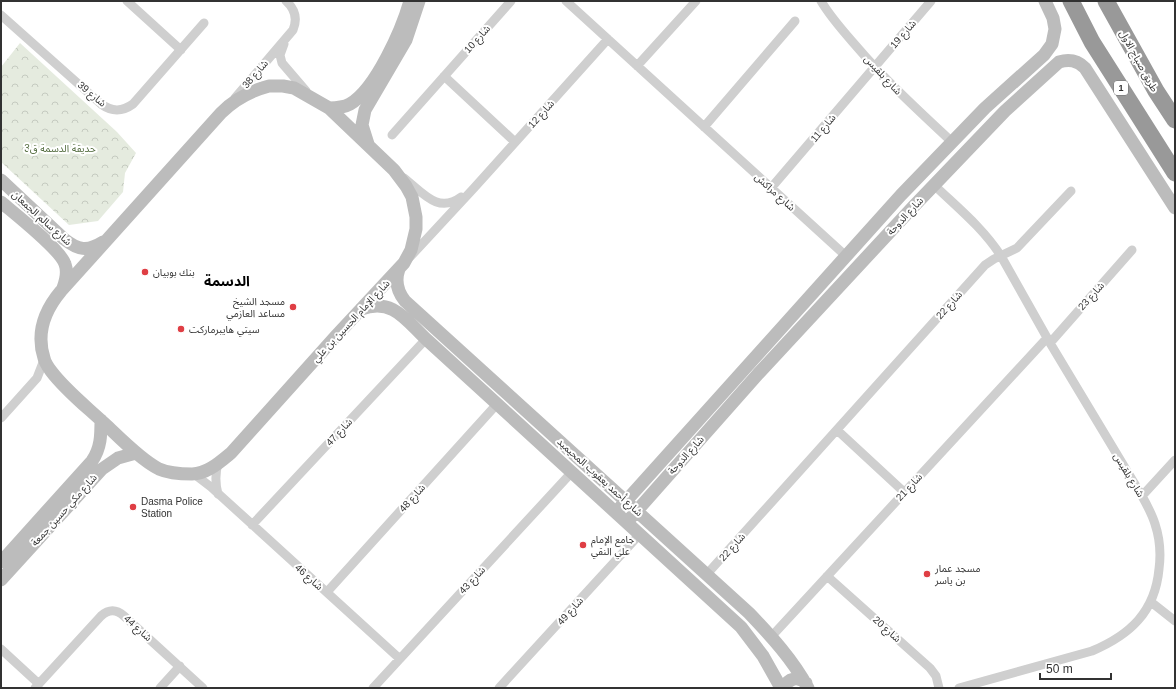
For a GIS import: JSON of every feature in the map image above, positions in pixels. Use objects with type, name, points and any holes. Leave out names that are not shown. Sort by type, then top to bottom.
[{"type":"highway","name":"1","points":[[1071,1],[1092,42],[1175,173]]},
{"type":"highway","name":"طريق صباح الاول","points":[[1106,1],[1156,91],[1175,120]]},
{"type":"street","points":[[127,1],[181,50]]},
{"type":"street","name":"شارع 38","points":[[225,109],[294,28],[296,18],[292,8],[286,1]]},
{"type":"street","points":[[328,108],[343,107],[350,104],[370,84],[387,56],[399,32],[410,1]]},
{"type":"street","points":[[369,148],[362,128],[363,115],[406,40],[419,1]]},
{"type":"street","name":"شارع 10","points":[[392,135],[511,1]]},
{"type":"street","name":"شارع مراكش","points":[[566,1],[846,256]]},
{"type":"street","points":[[637,66],[696,1]]},
{"type":"street","name":"شارع بلقيس","points":[[821,1],[841,28],[874,67],[952,142]]},
{"type":"street","name":"شارع 19","points":[[874,67],[931,1]]},
{"type":"street","name":"شارع الدوحة","points":[[616,512],[901,195],[985,108],[1041,59],[1050,48],[1055,29],[1053,18],[1045,1]]},
{"type":"street","name":"شارع 39","points":[[1,15],[101,104],[113,110],[125,109],[133,104],[204,23]]},
{"type":"street","points":[[704,127],[795,21]]},
{"type":"street","name":"شارع 38","points":[[286,39],[280,55],[282,63],[310,97]]},
{"type":"street","name":"شارع 12","points":[[401,266],[516,142],[608,39]]},
{"type":"street","name":"شارع الدوحة","points":[[627,522],[758,374],[913,207],[1005,111],[1059,62],[1069,60],[1078,63],[1087,70],[1175,208]]},
{"type":"street","name":"شارع 11","points":[[771,188],[874,67]]},
{"type":"street","points":[[444,76],[516,142]]},
{"type":"street","name":"شارع الإمام الحسين بن علي","points":[[269,86],[289,87],[300,91],[328,108],[394,170],[409,191],[414,204],[416,217],[416,229],[413,244],[401,266],[231,453],[206,470],[194,474],[174,473],[159,469],[136,453],[48,368],[44,360],[41,342],[43,324],[49,306],[225,109],[243,96],[269,86]]},
{"type":"street","points":[[998,97],[1006,99],[1008,103],[1008,108],[1005,111]]},
{"type":"street","name":"شارع 12","points":[[394,170],[439,204],[454,202],[474,188]]},
{"type":"street","name":"شارع سالم الجمعان","points":[[1,180],[72,246],[85,249],[99,245],[108,239]]},
{"type":"street","name":"شارع بلقيس","points":[[934,185],[982,230],[1001,256],[1142,496],[1155,522],[1160,551],[1159,573],[1151,602],[1143,615],[1121,636],[1092,651],[959,688]]},
{"type":"street","name":"شارع 22","points":[[707,574],[985,265],[1016,248],[1070,191]]},
{"type":"street","points":[[901,195],[900,201],[903,205],[908,208],[913,207]]},
{"type":"street","name":"شارع سالم الجمعان","points":[[1,202],[62,257],[66,272],[61,291]]},
{"type":"street","name":"شارع 23","points":[[1049,340],[1132,250]]},
{"type":"street","name":"شارع أحمد يعقوب المحيميد","points":[[401,266],[397,276],[397,285],[405,301],[749,613],[771,636],[807,686]]},
{"type":"street","name":"شارع أحمد يعقوب المحيميد","points":[[361,309],[378,305],[389,308],[426,339],[741,627],[763,656],[781,688]]},
{"type":"street","name":"شارع 47","points":[[252,525],[426,339]]},
{"type":"street","name":"شارع 21","points":[[771,636],[904,492],[1049,340]]},
{"type":"street","points":[[1,418],[37,378],[44,360]]},
{"type":"street","points":[[37,378],[56,377]]},
{"type":"street","name":"شارع 48","points":[[327,592],[497,404]]},
{"type":"street","name":"شارع مكي حسين جمعة","points":[[1,562],[92,461],[100,443],[101,420]]},
{"type":"street","points":[[837,430],[904,492]]},
{"type":"street","name":"شارع مكي حسين جمعة","points":[[1,580],[102,469],[118,458],[136,453]]},
{"type":"street","points":[[1142,496],[1175,460]]},
{"type":"street","points":[[218,463],[215,479],[219,495]]},
{"type":"street","name":"شارع 43","points":[[373,688],[572,472]]},
{"type":"street","name":"شارع 46","points":[[194,474],[203,480],[400,659]]},
{"type":"street","name":"شارع 49","points":[[499,688],[640,534]]},
{"type":"street","name":"شارع 20","points":[[827,576],[930,668],[936,676],[939,688]]},
{"type":"street","points":[[1151,602],[1175,621]]},
{"type":"street","name":"شارع 44","points":[[1,649],[37,686],[100,616],[108,610],[112,610],[119,612],[124,616],[204,688]]},
{"type":"street","points":[[160,688],[180,666]]},
{"type":"street","points":[[784,688],[788,682],[794,679],[800,680],[807,686]]},
{"type":"green space","name":"حديقة الدسمة ق3","points":[[20,43],[117,132],[136,153],[125,173],[123,192],[98,221],[69,225],[1,162],[1,67]]},
{"type":"place","name":"بنك بوبيان","points":[[145,272]]},
{"type":"place","name":"مسجد الشيخ مساعد العازمي","points":[[293,307]]},
{"type":"place","name":"سيتي هايبرماركت","points":[[181,329]]},
{"type":"place","name":"Dasma Police Station","points":[[133,507]]},
{"type":"place","name":"جامع الإمام علي النقي","points":[[583,545]]},
{"type":"place","name":"مسجد عمار بن ياسر","points":[[927,574]]},
{"type":"district","name":"الدسمة","points":[[227,281]]}]
